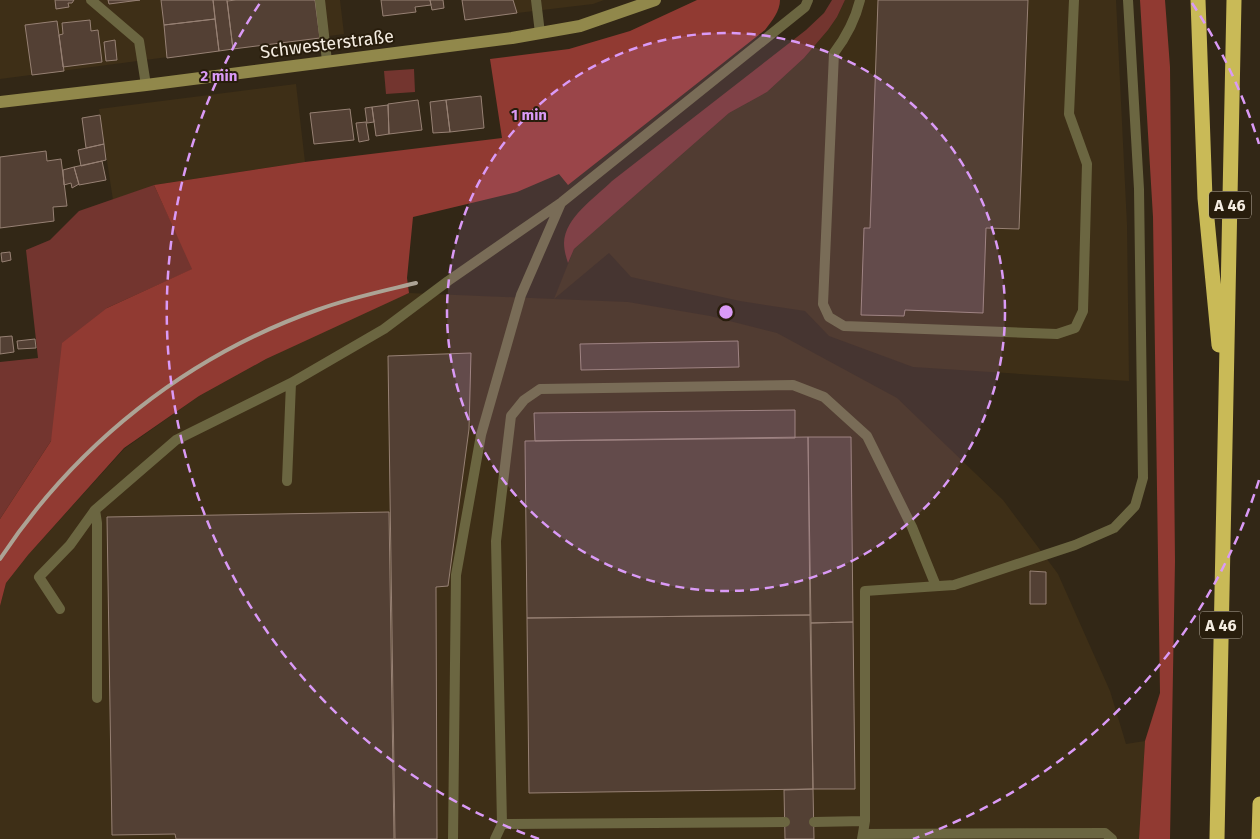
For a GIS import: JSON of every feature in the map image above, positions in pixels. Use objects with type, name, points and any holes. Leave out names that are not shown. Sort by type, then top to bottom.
[{"type":"highway","points":[[1198,0],[1205,198],[1225,411]]},
{"type":"highway","name":"A 46","points":[[1217,839],[1234,0]]},
{"type":"highway","points":[[1260,804],[1260,839]]},
{"type":"street","name":"Schwesterstraße","points":[[0,102],[540,34],[580,26],[655,0]]},
{"type":"lane","points":[[91,0],[139,41],[146,85]]},
{"type":"lane","points":[[320,0],[327,61]]},
{"type":"lane","points":[[536,0],[540,34]]},
{"type":"lane","points":[[60,608],[40,577],[70,545],[95,510],[176,440],[291,383],[384,329],[448,281],[562,202],[804,7],[808,0]]},
{"type":"lane","points":[[860,0],[858,11],[847,36],[834,53],[823,304],[829,317],[844,326],[1057,334],[1075,328],[1083,311],[1087,164],[1068,114],[1074,0]]},
{"type":"lane","points":[[1112,839],[1105,833],[862,837],[865,821],[865,591],[954,586],[1075,545],[1114,528],[1135,506],[1143,478],[1139,189],[1128,0]]},
{"type":"lane","points":[[453,839],[456,574],[481,435],[522,295],[562,202]]},
{"type":"lane","points":[[287,481],[291,383]]},
{"type":"lane","points":[[495,839],[502,824],[496,541],[511,416],[524,400],[540,389],[793,385],[824,397],[867,436],[912,527],[936,586]]},
{"type":"lane","points":[[95,510],[97,523],[97,698]]},
{"type":"lane","points":[[814,822],[865,821]]},
{"type":"lane","points":[[502,824],[785,822]]},
{"type":"shaded area","points":[[0,0],[340,0],[344,34],[0,79]]},
{"type":"shaded area","points":[[513,0],[604,0],[593,4],[517,13]]},
{"type":"shaded area","points":[[697,0],[780,0],[780,4],[765,30],[568,185],[559,174],[517,192],[413,217],[407,278],[409,293],[266,359],[199,396],[124,448],[28,555],[6,583],[0,606],[0,519],[51,441],[62,343],[107,308],[192,269],[154,185],[305,162],[502,138],[490,59],[569,49],[630,31]]},
{"type":"shaded area","points":[[832,0],[845,0],[828,30],[804,58],[767,92],[729,113],[574,249],[568,263],[564,246],[566,234],[575,216],[582,209],[612,181],[806,30],[824,13]]},
{"type":"shaded area","points":[[845,0],[1116,0],[1127,225],[1129,381],[913,367],[829,336],[805,311],[740,301],[631,277],[609,253],[554,299],[574,249],[729,113],[767,92],[804,58],[828,30]]},
{"type":"shaded area","points":[[1140,0],[1165,0],[1170,67],[1175,561],[1170,839],[1139,839],[1145,741],[1160,693],[1153,217]]},
{"type":"shaded area","points":[[414,69],[415,92],[386,94],[384,71]]},
{"type":"shaded area","points":[[296,84],[305,162],[154,185],[113,200],[99,109]]},
{"type":"shaded area","points":[[154,185],[193,269],[107,308],[51,441],[0,519],[0,362],[38,358],[26,250],[50,240],[79,211]]},
{"type":"shaded area","points":[[409,293],[628,302],[710,316],[777,333],[897,398],[1003,500],[1058,574],[1110,691],[1126,744],[1145,741],[1139,839],[0,839],[0,606],[6,583],[28,555],[124,449],[199,396],[266,359],[362,312]]},
{"type":"building","points":[[55,0],[74,0],[72,3],[68,3],[69,7],[56,9]]},
{"type":"building","points":[[108,0],[140,0],[109,4]]},
{"type":"building","points":[[161,0],[213,0],[215,19],[164,25]]},
{"type":"building","points":[[213,0],[227,0],[233,49],[219,51]]},
{"type":"building","points":[[315,0],[320,38],[233,49],[227,1]]},
{"type":"building","points":[[381,0],[430,0],[431,5],[415,7],[416,12],[383,16]]},
{"type":"building","points":[[430,0],[443,0],[444,8],[432,10]]},
{"type":"building","points":[[462,0],[513,0],[517,13],[465,20]]},
{"type":"building","points":[[878,0],[1028,0],[1019,229],[986,228],[983,313],[905,310],[904,316],[861,315],[864,228],[870,228]]},
{"type":"building","points":[[215,19],[219,51],[167,58],[164,25]]},
{"type":"building","points":[[90,20],[91,31],[98,30],[102,62],[63,67],[59,35],[63,34],[62,23]]},
{"type":"building","points":[[57,21],[64,71],[32,75],[25,25]]},
{"type":"building","points":[[115,40],[117,60],[106,61],[104,42]]},
{"type":"building","points":[[481,96],[484,128],[450,132],[446,100]]},
{"type":"building","points":[[418,100],[422,130],[389,134],[388,104]]},
{"type":"building","points":[[446,100],[450,132],[433,133],[430,102]]},
{"type":"building","points":[[388,105],[389,134],[376,136],[372,107]]},
{"type":"building","points":[[372,107],[374,122],[367,123],[365,108]]},
{"type":"building","points":[[350,109],[354,140],[314,144],[310,113]]},
{"type":"building","points":[[100,115],[104,144],[86,148],[82,118]]},
{"type":"building","points":[[366,122],[369,140],[359,142],[356,123]]},
{"type":"building","points":[[104,144],[106,160],[81,166],[78,150]]},
{"type":"building","points":[[46,151],[47,161],[61,159],[67,206],[53,207],[54,221],[0,228],[0,157]]},
{"type":"building","points":[[102,161],[106,180],[79,185],[74,167]]},
{"type":"building","points":[[74,167],[79,184],[72,188],[71,183],[64,185],[63,170]]},
{"type":"building","points":[[10,252],[11,260],[2,262],[1,253]]},
{"type":"building","points":[[12,336],[14,352],[0,354],[0,337]]},
{"type":"building","points":[[35,339],[36,348],[18,349],[17,341]]},
{"type":"building","points":[[738,341],[739,367],[581,370],[580,344]]},
{"type":"building","points":[[471,353],[469,429],[448,586],[436,587],[437,839],[395,839],[388,356]]},
{"type":"building","points":[[795,410],[795,438],[535,441],[534,413]]},
{"type":"building","points":[[808,437],[851,437],[853,622],[811,623]]},
{"type":"building","points":[[808,437],[810,615],[527,618],[525,441]]},
{"type":"building","points":[[389,512],[394,839],[176,839],[175,834],[112,835],[107,517]]},
{"type":"building","points":[[1030,571],[1046,572],[1046,604],[1030,604]]},
{"type":"building","points":[[810,615],[813,789],[529,793],[527,618]]},
{"type":"building","points":[[853,622],[855,789],[813,789],[811,623]]},
{"type":"building","points":[[813,789],[814,839],[785,839],[784,790]]},
{"type":"railway","points":[[0,559],[30,517],[63,478],[99,442],[138,409],[180,379],[223,352],[269,329],[341,302],[416,283]]}]
